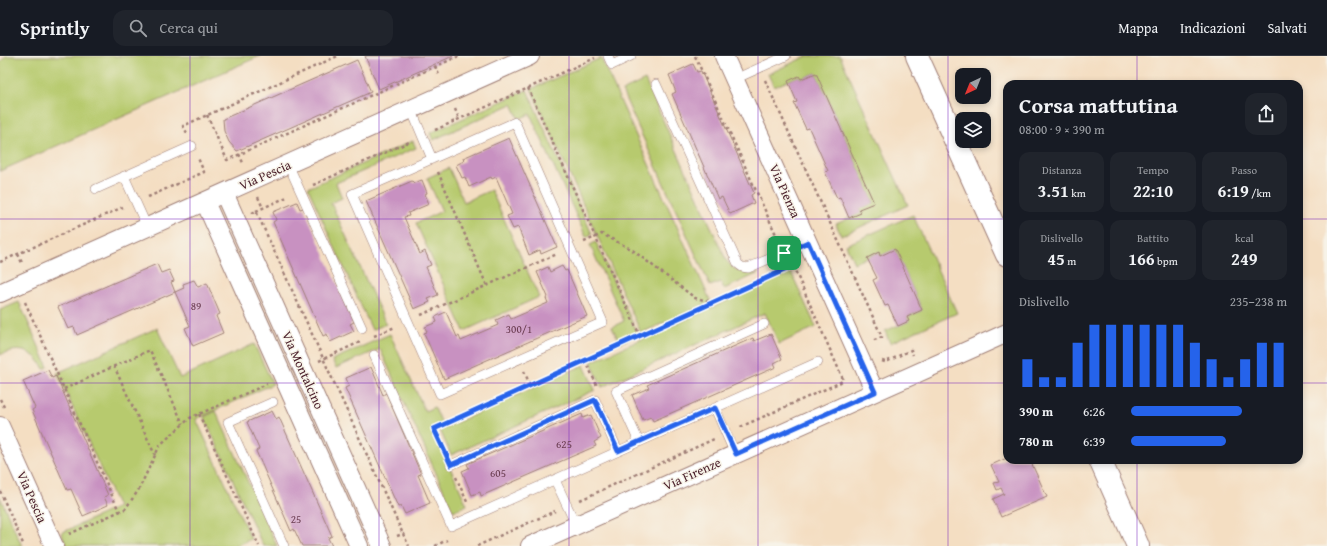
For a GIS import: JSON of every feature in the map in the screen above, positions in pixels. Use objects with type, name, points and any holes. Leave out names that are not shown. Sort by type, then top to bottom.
[{"type":"street","name":"Via Pescia","points":[[0,293],[530,56]]},
{"type":"street","name":"Via Pienza","points":[[724,56],[875,392]]},
{"type":"street","points":[[917,56],[1003,246]]},
{"type":"street","name":"Via Montalcino","points":[[224,193],[388,542]]},
{"type":"street","name":"Via Montalcino","points":[[205,202],[359,546]]},
{"type":"street","name":"Via Firenze","points":[[530,546],[1003,335]]},
{"type":"street","name":"Via Pescia","points":[[0,426],[54,546]]},
{"type":"street","points":[[1102,464],[1138,546]]},
{"type":"lane","points":[[608,56],[612,65],[631,56]]},
{"type":"lane","points":[[735,79],[786,56]]},
{"type":"lane","points":[[656,84],[738,264],[742,267],[748,268],[808,242]]},
{"type":"lane","points":[[411,109],[432,159]]},
{"type":"lane","points":[[515,122],[603,322],[440,394],[352,194],[432,159],[515,122]]},
{"type":"lane","points":[[96,189],[192,146]]},
{"type":"lane","points":[[288,164],[362,328]]},
{"type":"lane","points":[[124,176],[147,227]]},
{"type":"lane","points":[[639,442],[616,391],[764,324]]},
{"type":"lane","points":[[374,355],[451,526],[818,362]]},
{"type":"lane","points":[[451,465],[595,400],[618,451]]},
{"type":"lane","points":[[273,402],[228,422],[284,546]]},
{"type":"lane","points":[[715,408],[736,454]]},
{"type":"lane","points":[[555,480],[576,526]]},
{"type":"path","points":[[207,115],[227,160],[459,56]]},
{"type":"path","points":[[477,546],[842,381],[843,379],[793,266],[791,267],[784,253],[695,56]]},
{"type":"path","points":[[760,68],[882,337],[872,342]]},
{"type":"path","points":[[528,88],[640,336]]},
{"type":"path","points":[[432,159],[487,286]]},
{"type":"path","points":[[468,504],[434,429],[791,267]]},
{"type":"path","points":[[22,297],[120,511]]},
{"type":"path","points":[[64,389],[150,350],[184,424]]},
{"type":"path","points":[[586,361],[598,388]]},
{"type":"path","points":[[114,366],[155,455]]},
{"type":"path","points":[[199,414],[259,546]]},
{"type":"path","points":[[0,491],[24,546]]},
{"type":"path","points":[[388,542],[403,534],[408,546]]},
{"type":"green space","points":[[6,56],[260,56],[0,171],[0,62]]},
{"type":"green space","points":[[807,56],[840,56],[908,205],[841,236],[836,224],[861,213],[859,209],[874,203],[816,73],[801,79],[799,76],[774,87],[768,74]]},
{"type":"green space","points":[[601,58],[711,302],[641,333],[531,89]]},
{"type":"green space","points":[[645,80],[726,260],[729,264],[741,272],[749,274],[759,273],[724,289],[721,282],[710,286],[622,91]]},
{"type":"green space","points":[[527,90],[592,234],[586,237],[530,114],[519,119],[512,104],[433,140],[430,133]]},
{"type":"green space","points":[[413,141],[416,148],[336,183],[342,198],[331,203],[386,324],[372,330],[308,188]]},
{"type":"green space","points":[[449,168],[464,202],[491,190],[539,297],[464,331],[416,223],[442,211],[427,178]]},
{"type":"green space","points":[[913,215],[957,313],[890,343],[885,331],[909,321],[907,317],[922,310],[895,250],[880,256],[879,252],[854,263],[846,245]]},
{"type":"green space","points":[[596,242],[638,335],[620,343],[612,327],[624,321],[590,245]]},
{"type":"green space","points":[[791,272],[816,327],[779,344],[765,313],[602,387],[591,362]]},
{"type":"green space","points":[[19,302],[48,367],[44,369],[31,354],[20,350],[7,352],[0,355],[0,310]]},
{"type":"green space","points":[[157,328],[180,378],[254,344],[273,384],[196,419],[251,539],[236,546],[67,546],[61,533],[118,507],[57,373]]},
{"type":"green space","points":[[390,334],[425,411],[434,407],[442,423],[432,428],[467,505],[453,511],[380,349],[336,368],[332,360]]},
{"type":"green space","points":[[584,365],[595,390],[451,455],[440,430]]},
{"type":"green space","points":[[216,411],[277,546],[263,546],[204,417]]},
{"type":"green space","points":[[0,497],[22,546],[0,546]]},
{"type":"building","points":[[365,56],[453,56],[379,89]]},
{"type":"building","points":[[357,60],[371,92],[237,151],[229,142],[224,131],[223,119]]},
{"type":"building","points":[[693,64],[697,72],[701,71],[754,193],[751,195],[754,203],[730,214],[722,197],[718,199],[672,94],[676,92],[669,75]]},
{"type":"building","points":[[816,73],[874,203],[859,209],[861,213],[849,218],[840,197],[837,198],[825,172],[828,171],[809,128],[806,129],[794,103],[797,102],[788,81],[799,76],[801,79]]},
{"type":"building","points":[[509,138],[557,247],[541,254],[540,250],[529,255],[518,227],[513,229],[507,216],[512,214],[496,177],[492,179],[491,177],[469,187],[465,177],[462,178],[456,165],[464,161],[463,158]]},
{"type":"building","points":[[422,180],[429,204],[408,213],[409,216],[404,217],[420,254],[425,251],[431,265],[426,267],[438,295],[428,299],[430,302],[414,309],[366,201],[412,181],[414,183]]},
{"type":"building","points":[[297,202],[300,209],[304,208],[354,322],[350,324],[354,331],[330,342],[327,334],[323,336],[273,222],[276,220],[273,212]]},
{"type":"building","points":[[895,249],[922,310],[907,317],[909,321],[898,326],[888,305],[885,306],[873,280],[877,278],[867,258],[879,252],[880,256]]},
{"type":"building","points":[[157,264],[161,273],[169,270],[174,281],[171,282],[175,292],[77,335],[74,327],[68,329],[58,307]]},
{"type":"building","points":[[562,266],[565,271],[567,270],[587,316],[444,379],[424,333],[427,332],[425,327],[437,322],[435,317],[446,312],[457,337],[459,336],[461,341],[498,325],[496,320],[509,314],[511,319],[548,303],[546,298],[548,297],[537,272],[548,267],[550,272]]},
{"type":"building","points":[[194,280],[198,287],[207,283],[220,314],[216,316],[223,333],[193,346],[185,328],[190,326],[175,292],[184,288],[183,284]]},
{"type":"building","points":[[771,334],[782,359],[774,363],[776,367],[653,421],[651,417],[643,420],[632,395],[649,388],[647,385],[753,338],[754,341]]},
{"type":"building","points":[[371,367],[383,395],[386,393],[421,474],[418,475],[430,503],[405,514],[401,506],[398,507],[345,388],[349,386],[346,378]]},
{"type":"building","points":[[48,370],[52,378],[56,376],[108,495],[104,497],[108,505],[83,516],[71,489],[67,490],[32,410],[35,408],[23,381]]},
{"type":"building","points":[[272,411],[276,419],[279,417],[332,536],[328,538],[332,546],[302,546],[294,529],[291,531],[256,451],[259,449],[247,422]]},
{"type":"building","points":[[582,414],[583,418],[591,415],[601,438],[594,442],[596,446],[481,496],[480,492],[472,495],[462,471],[469,468],[467,464]]},
{"type":"building","points":[[1003,460],[1003,464],[1032,464],[1047,497],[1001,517],[993,499],[1004,494],[1001,488],[997,490],[994,483],[999,482],[991,465]]},
{"type":"route","points":[[808,242],[875,392],[736,454],[715,408],[618,451],[595,400],[451,465],[434,429],[791,267],[784,253],[808,242]]}]
